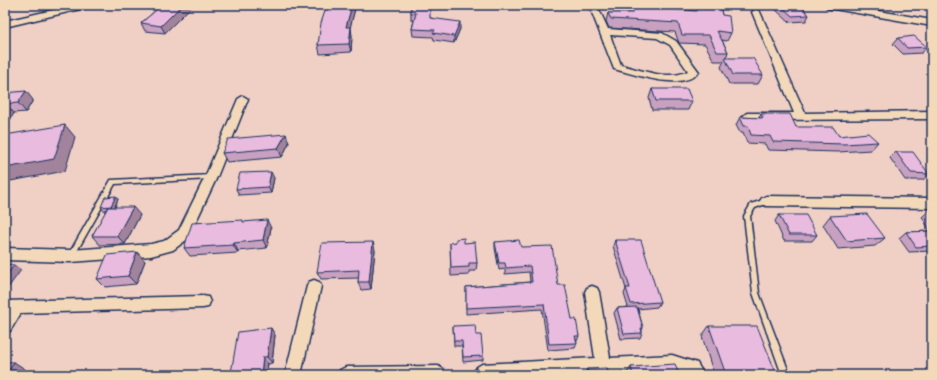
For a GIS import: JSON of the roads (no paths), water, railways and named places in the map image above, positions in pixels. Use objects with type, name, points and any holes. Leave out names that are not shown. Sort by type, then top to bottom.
[{"type":"street","points":[[5,24],[86,5]]},
{"type":"street","points":[[592,5],[614,52],[617,67],[659,78],[688,76],[694,72],[673,43],[659,34],[605,32]]},
{"type":"street","points":[[828,5],[932,23]]},
{"type":"street","points":[[756,12],[801,116]]},
{"type":"street","points":[[5,254],[71,256],[151,250],[168,246],[184,234],[211,176],[243,99]]},
{"type":"street","points":[[747,117],[932,115]]},
{"type":"street","points":[[766,201],[932,203]]},
{"type":"street","points":[[292,375],[314,286]]},
{"type":"street","points":[[592,292],[604,365]]},
{"type":"street","points":[[5,326],[11,307],[203,302]]},
{"type":"street","points":[[470,372],[672,362],[692,368],[696,375]]},
{"type":"street","points":[[346,375],[438,375],[454,373]]},
{"type":"lane","points":[[71,256],[113,182],[211,176]]},
{"type":"lane","points":[[766,201],[754,206],[747,216],[756,293],[786,375]]}]
